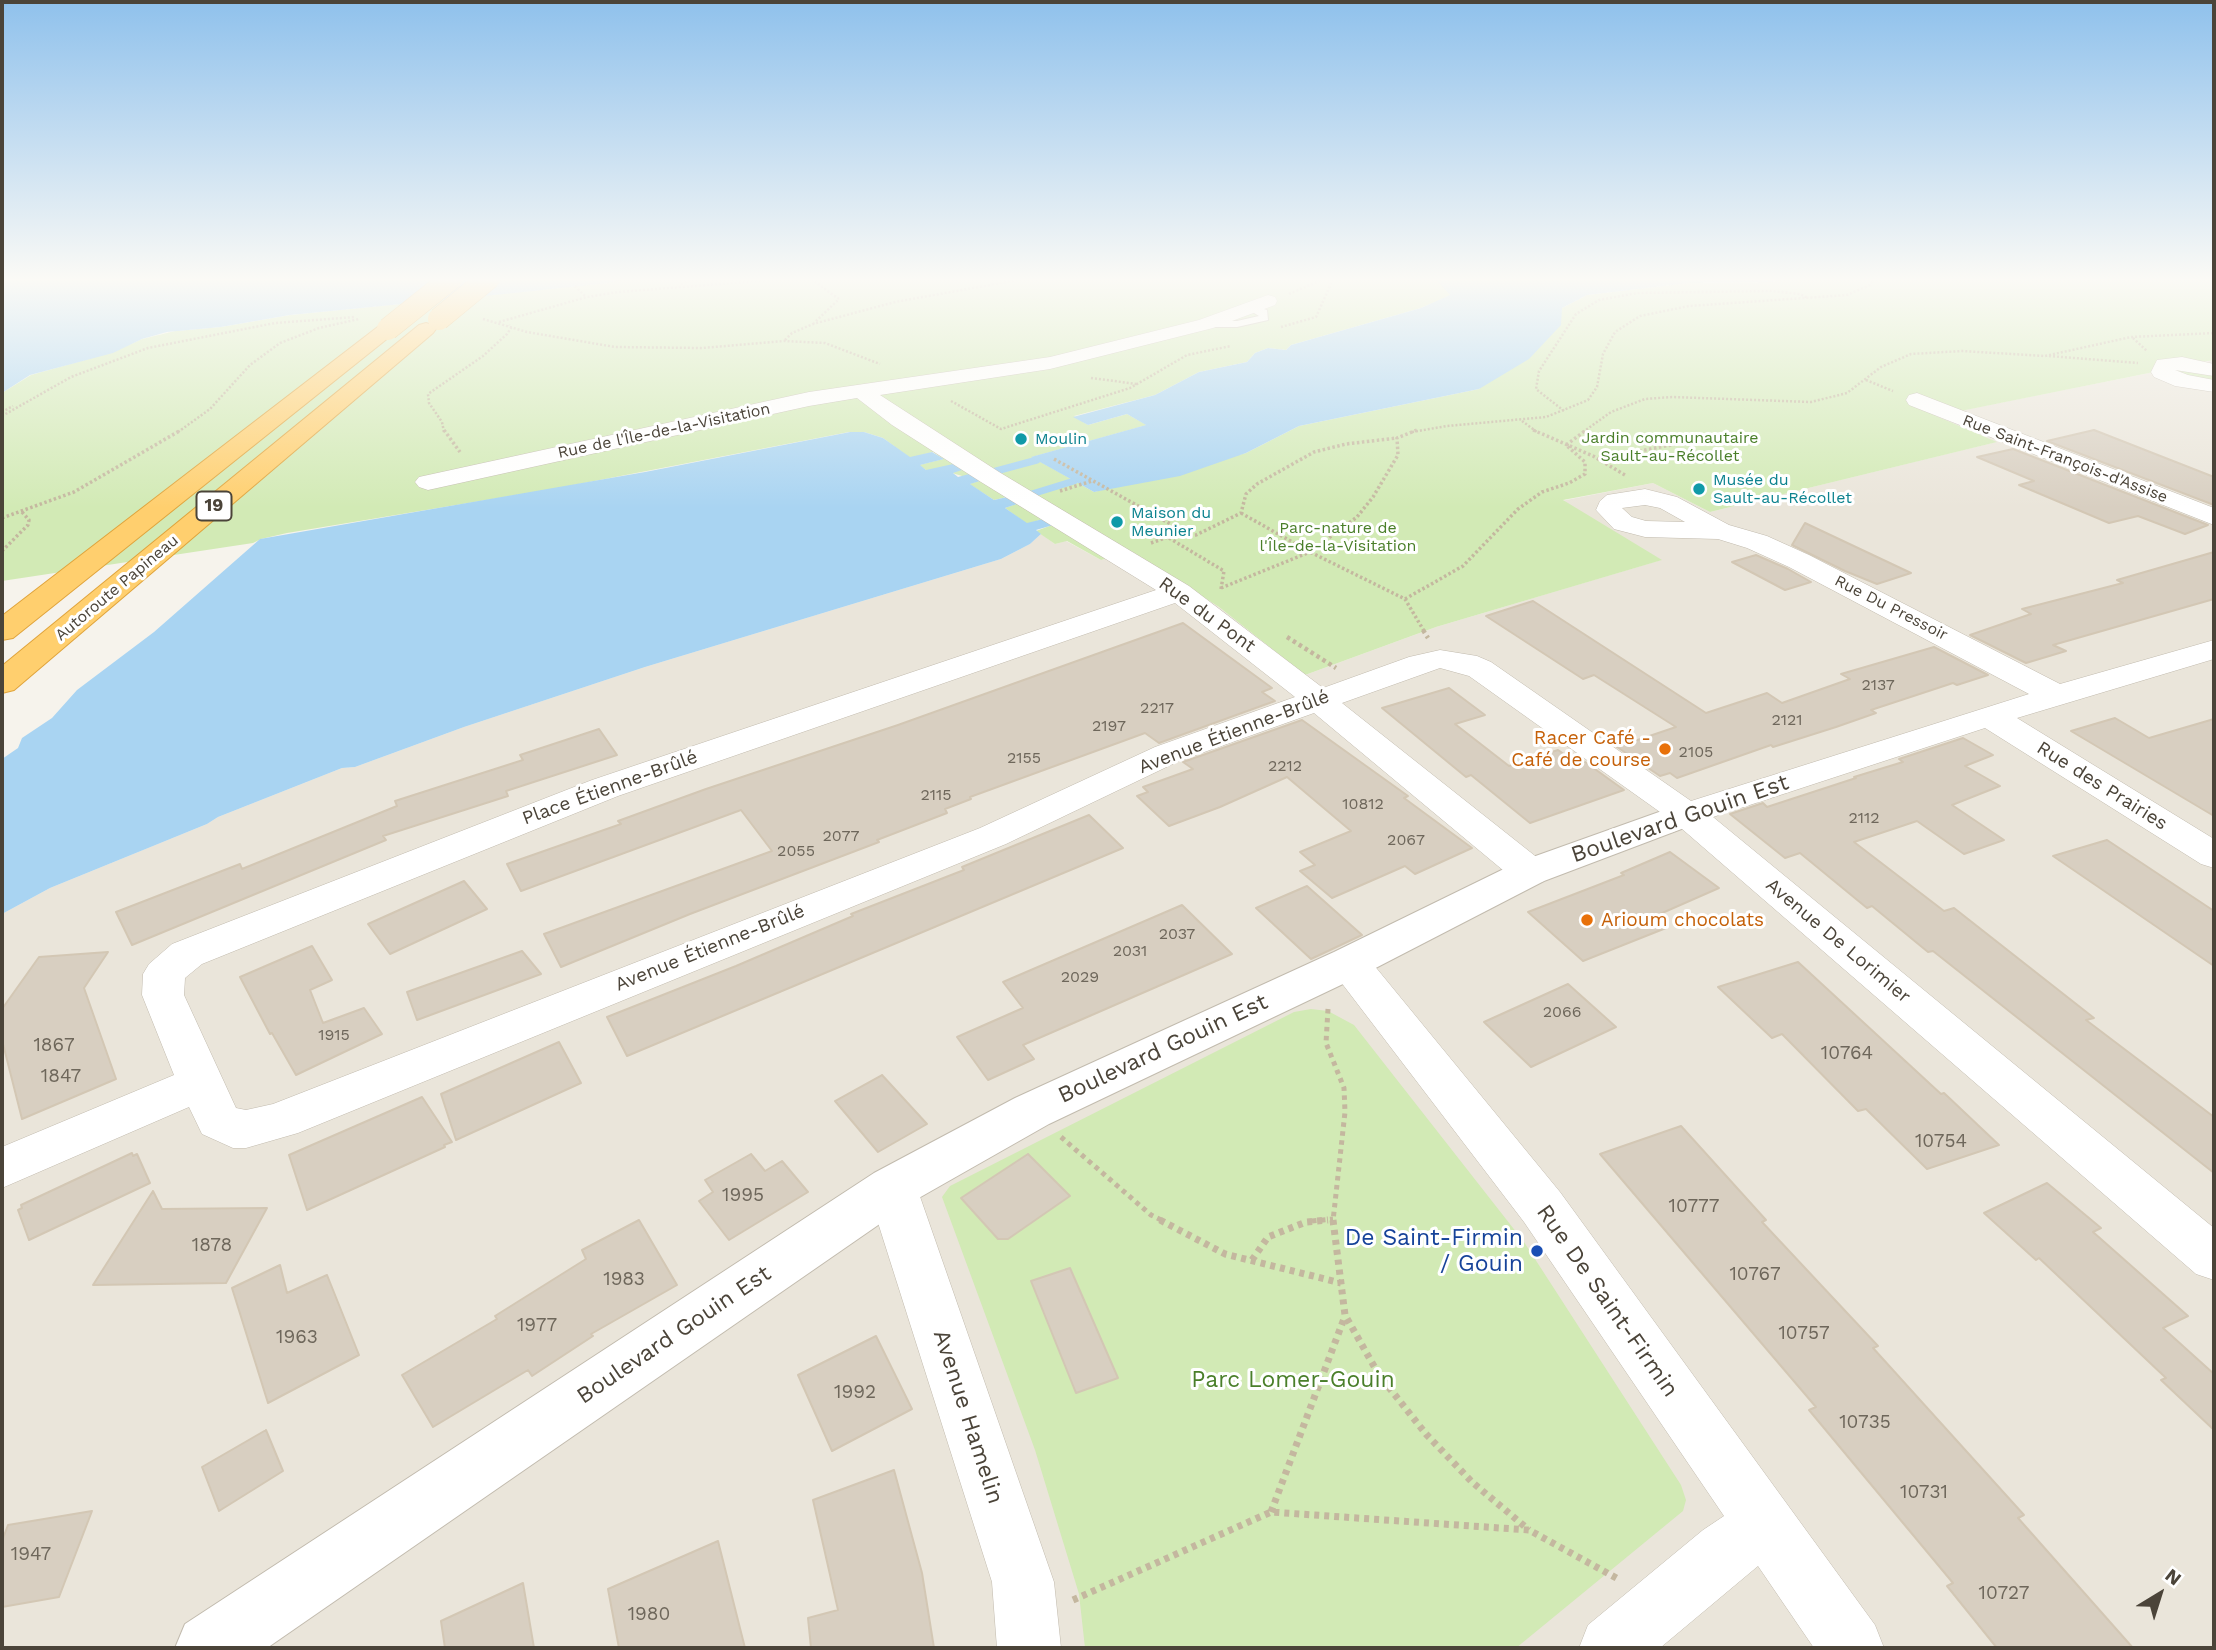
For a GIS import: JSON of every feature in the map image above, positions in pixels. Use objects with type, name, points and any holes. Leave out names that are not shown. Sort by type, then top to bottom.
[{"type":"highway","name":"Autoroute Papineau","points":[[2,631],[356,354]]},
{"type":"highway","name":"Autoroute Papineau","points":[[2,683],[396,354]]},
{"type":"street","name":"Rue de l'Île-de-la-Visitation","points":[[428,482],[809,399],[1050,363],[1086,354]]},
{"type":"street","points":[[2214,370],[2192,364],[2164,364],[2162,372],[2214,386]]},
{"type":"street","name":"Rue du Pont","points":[[862,392],[943,447],[1179,592],[1319,700],[1530,872]]},
{"type":"street","name":"Rue Saint-François-d'Assise","points":[[1917,400],[2214,517]]},
{"type":"street","name":"Rue Du Pressoir","points":[[1720,531],[1757,542],[1790,557],[2058,696]]},
{"type":"street","name":"Place Étienne-Brûlé","points":[[200,1083],[163,995],[164,974],[187,954],[605,788],[1179,592]]},
{"type":"street","name":"Boulevard Gouin Est","points":[[209,1648],[892,1188],[1032,1111],[1338,982],[1530,872],[1687,814],[1990,716],[2214,649]]},
{"type":"street","name":"Avenue Étienne-Brûlé","points":[[200,1083],[224,1126],[246,1129],[281,1120],[993,836],[1167,754],[1420,663],[1440,659]]},
{"type":"street","name":"Avenue De Lorimier","points":[[1440,659],[1466,663],[1479,669],[1687,814],[2214,1258]]},
{"type":"street","name":"Rue des Prairies","points":[[1990,716],[2214,856]]},
{"type":"street","name":"Rue De Saint-Firmin","points":[[1338,982],[1542,1207],[1852,1648]]},
{"type":"street","points":[[2,1168],[200,1083]]},
{"type":"street","name":"Avenue Hamelin","points":[[892,1188],[1023,1581],[1028,1634]]},
{"type":"street","points":[[1611,1648],[1725,1552],[1765,1525]]},
{"type":"path","points":[[2,414],[57,381],[66,380],[127,354]]},
{"type":"path","points":[[2,518],[81,489],[187,428],[210,410],[250,365],[266,354]]},
{"type":"path","points":[[463,455],[450,442],[442,422],[429,403],[428,394],[485,354]]},
{"type":"path","points":[[850,354],[888,369]]},
{"type":"path","points":[[913,384],[929,389],[1001,429],[1130,388],[1193,354]]},
{"type":"path","points":[[1550,354],[1539,371],[1536,389],[1564,411]]},
{"type":"path","points":[[1117,554],[1168,537],[1193,536],[1241,513],[1246,494],[1257,484],[1314,452],[1346,444],[1397,438],[1428,429],[1546,417],[1564,411],[1588,400],[1597,387],[1603,354]]},
{"type":"path","points":[[1566,445],[1611,412],[1645,399],[1672,397],[1811,402],[1847,393],[1881,367],[1911,354]]},
{"type":"path","points":[[2012,354],[2164,364]]},
{"type":"path","points":[[2045,356],[2054,354]]},
{"type":"path","points":[[2152,354],[2164,364]]},
{"type":"path","points":[[1521,420],[1532,430],[1599,460],[1627,477]]},
{"type":"path","points":[[1221,588],[1310,552],[1357,517],[1373,497],[1398,455],[1397,438]]},
{"type":"path","points":[[1599,460],[1696,440]]},
{"type":"path","points":[[1405,599],[1463,566],[1518,509],[1542,492],[1569,483],[1584,474],[1585,462],[1566,445]]},
{"type":"path","points":[[1054,459],[1193,536]]},
{"type":"path","points":[[1064,490],[1093,481]]},
{"type":"path","points":[[1139,512],[1145,510]]},
{"type":"path","points":[[2,551],[28,525],[29,520],[21,512]]},
{"type":"path","points":[[1241,513],[1310,552],[1405,599],[1440,659]]},
{"type":"path","points":[[1168,537],[1224,571],[1221,588]]},
{"type":"path","points":[[1221,588],[1229,597]]},
{"type":"path","points":[[1276,632],[1323,658],[1359,685]]},
{"type":"path","points":[[1338,982],[1326,1043],[1344,1088],[1345,1112],[1333,1219],[1345,1315],[1379,1375],[1426,1434],[1472,1482],[1529,1530],[1664,1604]]},
{"type":"path","points":[[1032,1111],[1151,1215],[1225,1254],[1341,1283]]},
{"type":"path","points":[[1252,1260],[1268,1237],[1306,1222],[1333,1219]]},
{"type":"path","points":[[1271,1512],[1345,1315]]},
{"type":"path","points":[[1028,1634],[1271,1512],[1529,1530]]},
{"type":"shaded area","points":[[2214,360],[2214,1648],[2,1648],[2,914],[50,888],[342,768],[355,767],[464,727],[645,667],[1001,559],[1030,544],[1041,534],[1055,544],[1066,541],[1101,560],[1131,551],[1219,607],[1305,675],[1436,627],[1661,560],[1561,501],[1653,483],[1710,512],[1996,442],[1934,416]]},
{"type":"green space","name":"Parc-nature de l'Île-de-la-Visitation","points":[[106,354],[1254,354],[1247,362],[1199,372],[1155,395],[1074,416],[1088,425],[1127,414],[1147,425],[1032,457],[1094,492],[1246,453],[1299,426],[1479,389],[1515,354],[2214,354],[2214,360],[2185,365],[2213,374],[2214,383],[2189,378],[2169,369],[1936,416],[1997,442],[1710,512],[1653,483],[1563,500],[1662,560],[1436,627],[1305,675],[1219,607],[1131,551],[1101,560],[1067,541],[1055,544],[1036,531],[1052,525],[1043,519],[1027,524],[1005,508],[1016,504],[1007,497],[994,500],[969,484],[979,481],[952,473],[926,470],[919,465],[943,459],[933,452],[910,458],[883,438],[864,432],[849,432],[553,489],[287,533],[253,543],[2,581],[2,393],[31,375]]},
{"type":"green space","name":"Parc Lomer-Gouin","points":[[1311,1009],[1328,1011],[1354,1025],[1524,1242],[1681,1485],[1686,1500],[1683,1511],[1516,1648],[1085,1648],[1079,1594],[1035,1450],[942,1197],[950,1186],[1294,1012]]},
{"type":"water","points":[[2,354],[109,354],[30,375],[2,393]]},
{"type":"water","points":[[1254,354],[1534,354],[1479,389],[1299,426],[1246,453],[1180,476],[1094,492],[1031,457],[1146,425],[1127,414],[1088,425],[1073,417],[1155,395],[1199,372],[1247,362]]},
{"type":"water","points":[[850,432],[864,432],[883,438],[910,457],[932,452],[944,459],[920,465],[926,470],[953,464],[962,470],[953,473],[958,477],[969,474],[980,481],[970,484],[994,500],[1007,497],[1017,504],[1005,508],[1027,523],[1043,519],[1053,525],[1036,530],[1041,534],[1030,544],[1001,559],[645,667],[464,727],[355,767],[342,768],[50,888],[2,914],[2,759],[18,748],[22,738],[52,718],[77,690],[154,632],[260,539],[645,472]]},
{"type":"building","points":[[2094,430],[2214,477],[2214,505],[2047,441]]},
{"type":"building","points":[[2013,449],[2208,525],[2185,534],[2138,516],[2109,523],[2019,485],[2034,481],[1977,457]]},
{"type":"building","points":[[1805,523],[1911,573],[1877,584],[1845,571],[1792,545]]},
{"type":"building","points":[[2214,552],[2214,599],[2053,645],[2066,651],[2026,663],[1970,635],[2031,614],[2022,609],[2123,583],[2117,580]]},
{"type":"building","points":[[1756,555],[1811,582],[1785,590],[1732,562]]},
{"type":"building","points":[[1533,601],[1706,713],[1767,693],[1782,703],[1850,679],[1841,674],[1934,647],[1988,675],[1957,685],[1953,683],[1871,710],[1876,713],[1773,747],[1771,745],[1677,778],[1670,773],[1660,776],[1617,747],[1676,727],[1594,675],[1583,679],[1486,616]]},
{"type":"building","points":[[1183,623],[1272,688],[1262,692],[1275,701],[1159,743],[1145,733],[970,797],[971,799],[945,809],[947,813],[877,840],[879,842],[690,914],[561,967],[544,934],[772,851],[741,810],[521,891],[507,864],[621,824],[618,821],[706,789],[898,725]]},
{"type":"building","points":[[1449,688],[1485,715],[1455,724],[1509,766],[1558,750],[1574,761],[1581,759],[1624,790],[1530,823],[1471,775],[1466,777],[1382,708]]},
{"type":"building","points":[[2115,718],[2149,738],[2214,719],[2214,816],[2071,731]]},
{"type":"building","points":[[1302,720],[1408,796],[1404,798],[1472,848],[1415,874],[1405,866],[1332,898],[1300,871],[1315,865],[1300,852],[1351,831],[1287,777],[1169,826],[1137,796],[1148,792],[1143,787],[1193,769],[1183,762]]},
{"type":"building","points":[[599,729],[617,755],[506,791],[508,796],[383,836],[386,840],[132,945],[116,912],[240,864],[242,869],[397,806],[395,801],[523,760],[520,755]]},
{"type":"building","points":[[1963,738],[1993,755],[1965,766],[2000,786],[1952,805],[2004,840],[1964,854],[1917,821],[1854,842],[1944,911],[1954,908],[2094,1018],[2086,1020],[2214,1117],[2214,1173],[1933,951],[1928,952],[1872,906],[1867,908],[1800,853],[1785,858],[1730,814],[1763,803],[1767,807],[1856,778],[1854,777],[1903,762],[1899,759]]},
{"type":"building","points":[[1089,815],[1123,848],[627,1056],[607,1017],[736,966],[853,916],[851,914],[964,870],[962,867]]},
{"type":"building","points":[[2107,840],[2214,911],[2214,966],[2053,856]]},
{"type":"building","points":[[1670,852],[1719,888],[1653,917],[1666,928],[1583,961],[1528,912],[1624,875],[1621,873]]},
{"type":"building","points":[[464,881],[487,909],[390,954],[368,924]]},
{"type":"building","points":[[1307,886],[1362,935],[1311,959],[1256,908]]},
{"type":"building","points":[[1182,905],[1232,954],[1023,1045],[1034,1059],[988,1080],[957,1037],[1023,1008],[1003,982]]},
{"type":"building","points":[[312,946],[332,980],[310,990],[323,1023],[364,1008],[382,1034],[296,1075],[272,1033],[270,1034],[240,977]]},
{"type":"building","points":[[522,951],[541,974],[417,1020],[407,992]]},
{"type":"building","points":[[108,952],[84,988],[116,1079],[22,1119],[2,1040],[2,1009],[39,957]]},
{"type":"building","points":[[1798,962],[1999,1145],[1927,1169],[1866,1109],[1858,1111],[1782,1034],[1772,1038],[1718,987]]},
{"type":"building","points":[[1568,984],[1616,1027],[1531,1067],[1484,1022]]},
{"type":"building","points":[[559,1042],[581,1083],[456,1140],[441,1094]]},
{"type":"building","points":[[882,1075],[927,1124],[878,1152],[835,1101]]},
{"type":"building","points":[[422,1097],[452,1142],[307,1210],[289,1155]]},
{"type":"building","points":[[1681,1126],[1766,1220],[1762,1222],[1878,1346],[1873,1348],[2024,1515],[2018,1518],[2133,1648],[1997,1648],[1947,1586],[1953,1583],[1809,1410],[1816,1407],[1600,1154]]},
{"type":"building","points":[[132,1153],[133,1156],[137,1154],[150,1183],[29,1240],[18,1210],[22,1208],[21,1205]]},
{"type":"building","points":[[751,1154],[765,1171],[782,1161],[808,1192],[729,1240],[699,1201],[713,1192],[705,1180]]},
{"type":"building","points":[[1028,1154],[1070,1196],[1008,1239],[998,1239],[961,1198]]},
{"type":"building","points":[[2047,1183],[2101,1228],[2093,1232],[2188,1316],[2163,1328],[2214,1374],[2214,1430],[2161,1380],[2166,1378],[2039,1258],[2036,1260],[1984,1213]]},
{"type":"building","points":[[153,1191],[162,1209],[267,1208],[226,1283],[93,1285]]},
{"type":"building","points":[[639,1220],[677,1285],[591,1334],[593,1336],[532,1376],[528,1370],[433,1427],[402,1375],[497,1319],[495,1316],[586,1259],[582,1250]]},
{"type":"building","points":[[280,1265],[287,1293],[327,1275],[359,1355],[268,1403],[232,1288]]},
{"type":"building","points":[[1070,1268],[1118,1378],[1076,1393],[1031,1281]]},
{"type":"building","points":[[876,1336],[912,1409],[832,1451],[798,1375]]},
{"type":"building","points":[[266,1430],[283,1471],[219,1511],[202,1467]]},
{"type":"building","points":[[894,1470],[922,1573],[934,1648],[811,1648],[808,1618],[838,1610],[813,1500]]},
{"type":"building","points":[[92,1511],[59,1597],[2,1607],[2,1541],[8,1525]]},
{"type":"building","points":[[718,1541],[745,1648],[619,1648],[608,1589]]},
{"type":"building","points":[[523,1583],[534,1648],[445,1648],[441,1621]]},
{"type":"waterway","points":[[985,474],[1037,460]]},
{"type":"waterway","points":[[1022,497],[1074,481]]},
{"type":"place","name":"Moulin","points":[[1021,439]]},
{"type":"place","name":"Musée du Sault-au-Récollet","points":[[1699,489]]},
{"type":"place","name":"Maison du Meunier","points":[[1117,522]]},
{"type":"place","name":"Racer Café - Café de course","points":[[1665,749]]},
{"type":"place","name":"Arioum chocolats","points":[[1587,920]]},
{"type":"place","name":"De Saint-Firmin / Gouin","points":[[1537,1251]]},
{"type":"park label","name":"Jardin communautaire Sault-au-Récollet","points":[[1670,447]]}]
